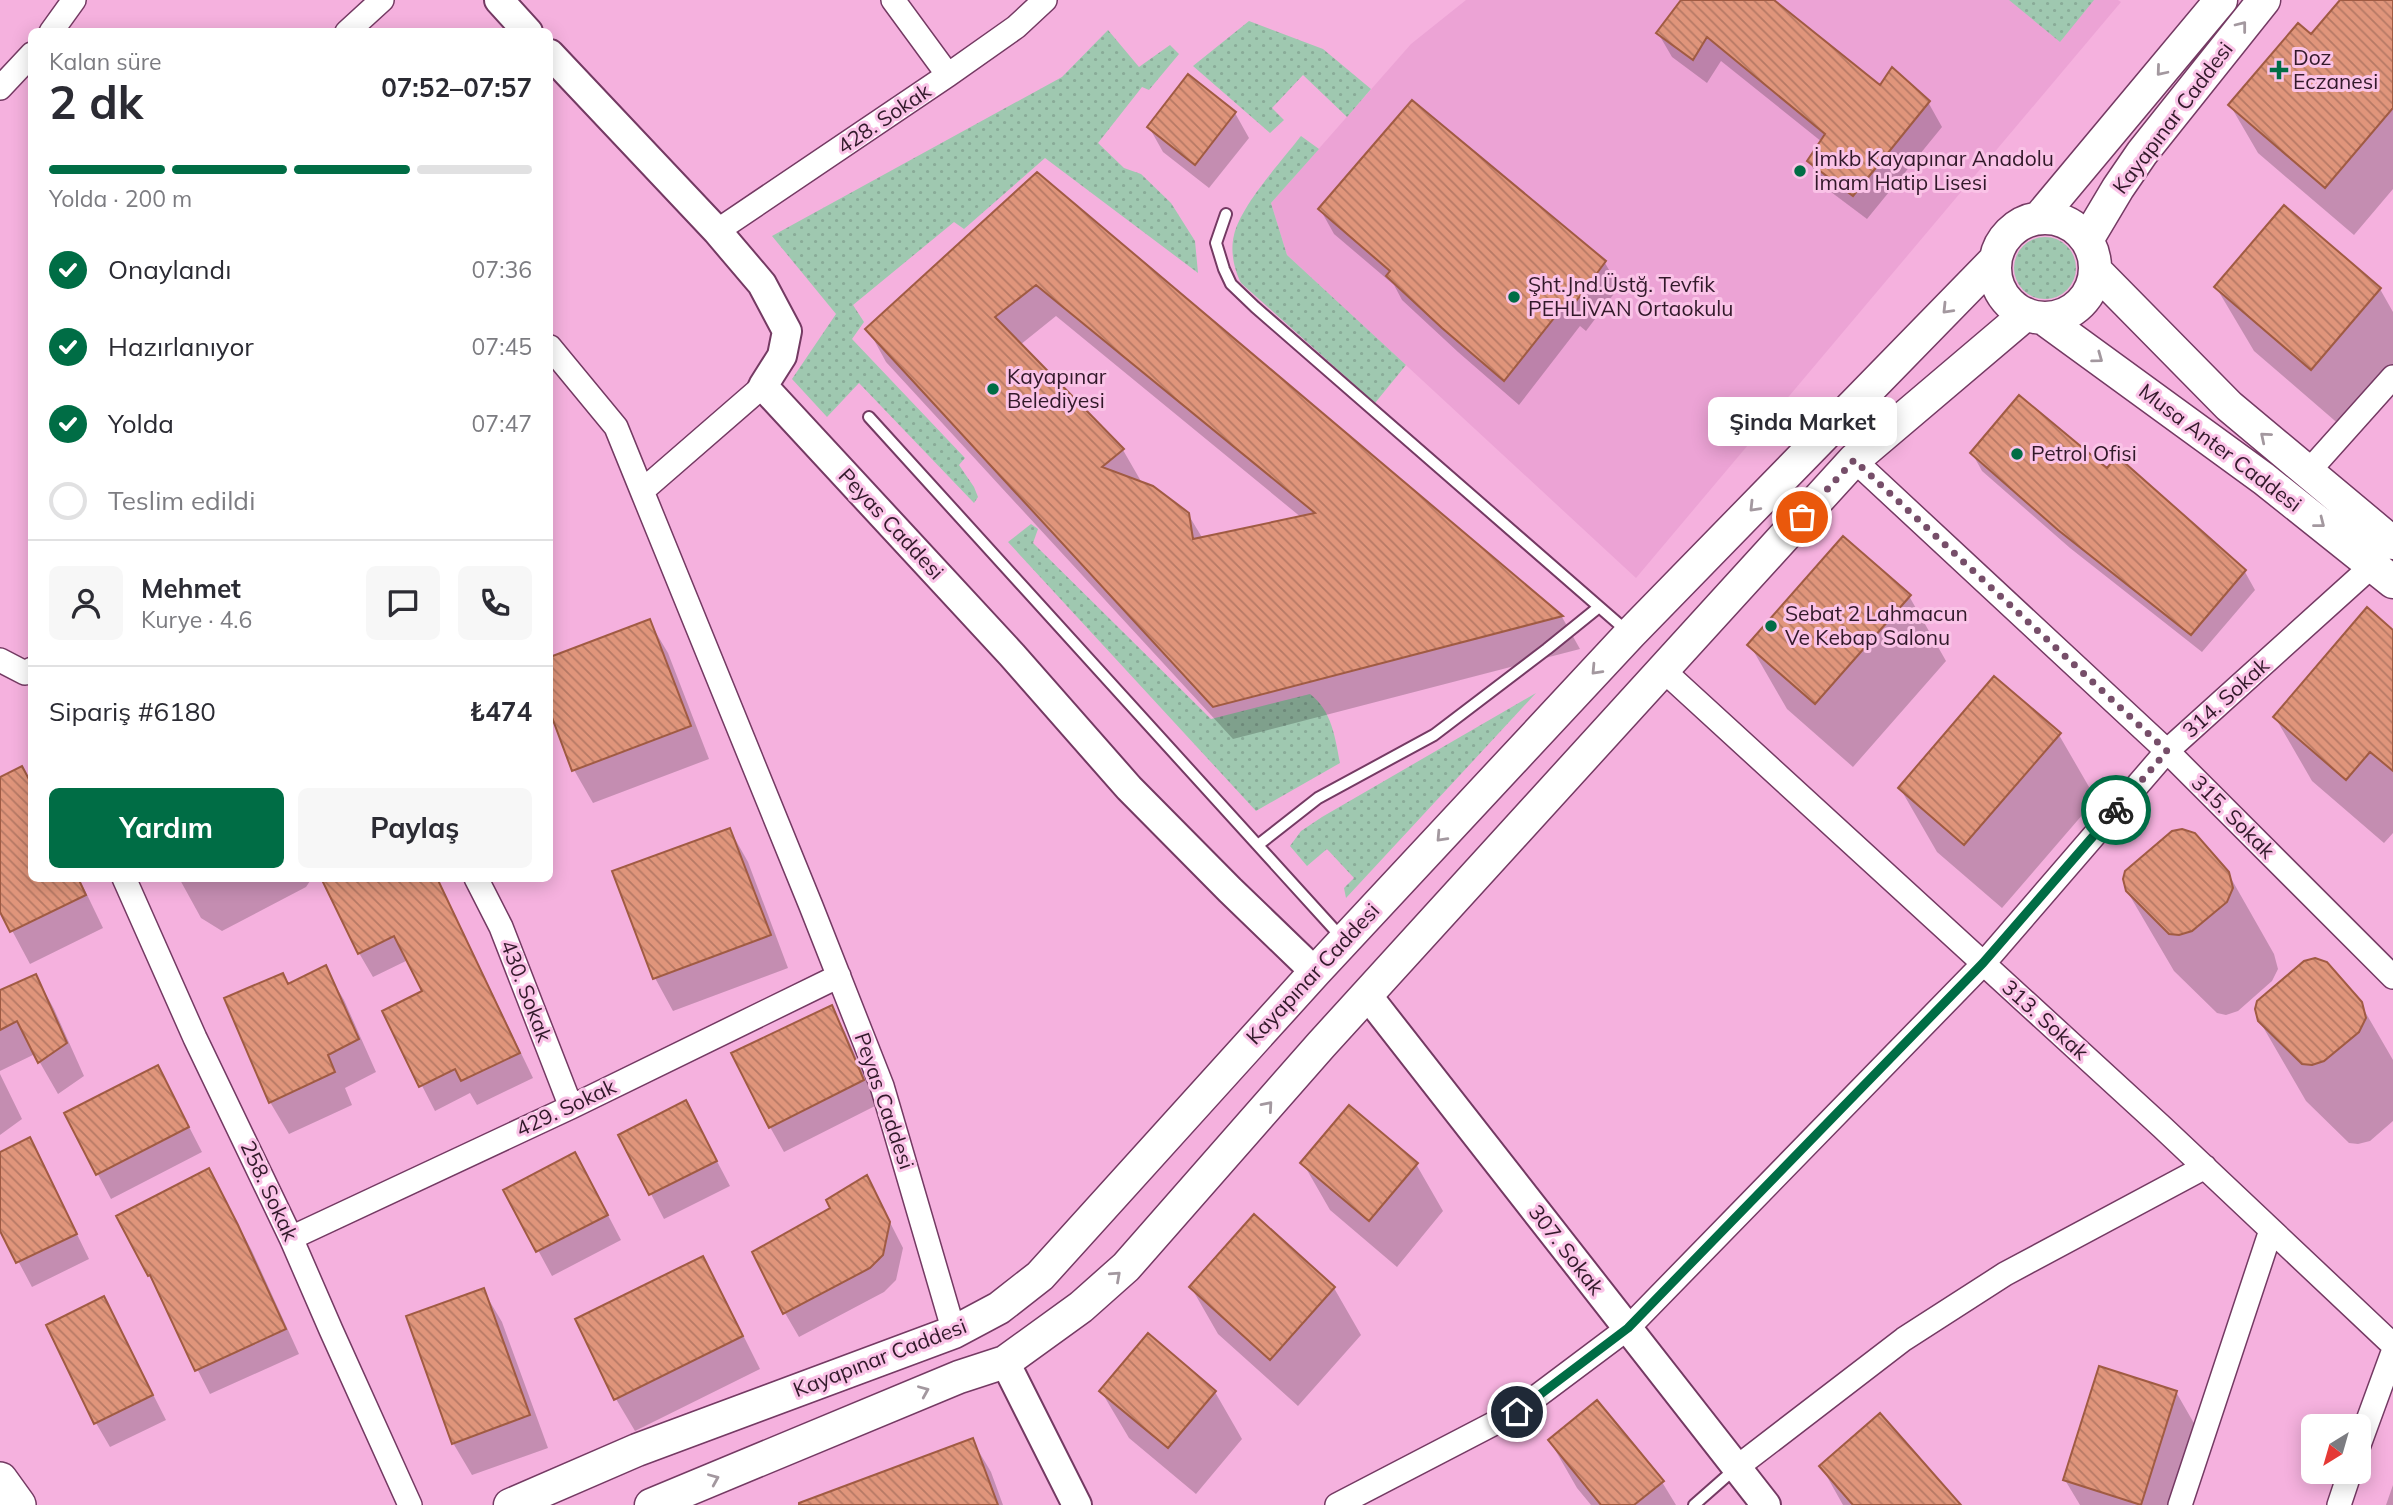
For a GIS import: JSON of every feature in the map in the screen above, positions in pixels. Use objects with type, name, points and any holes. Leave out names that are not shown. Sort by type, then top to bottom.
[{"type":"main road","name":"Kayapınar Caddesi","points":[[2039,218],[2221,0]]},
{"type":"main road","name":"Kayapınar Caddesi","points":[[2087,240],[2142,153],[2264,0]]},
{"type":"main road","points":[[2053,218],[2066,222],[2087,240],[2094,255],[2096,271],[2093,286],[2073,310],[2059,316],[2034,316],[2012,305],[2001,293],[1995,260],[2000,245],[2010,232],[2023,222],[2053,218]]},
{"type":"main road","name":"Kayapınar Caddesi","points":[[510,1505],[637,1450],[954,1332],[999,1308],[1040,1276],[1315,972],[1630,634],[1995,260]]},
{"type":"main road","name":"Musa Anter Caddesi","points":[[2096,271],[2229,406],[2308,472],[2386,564]]},
{"type":"main road","points":[[651,1505],[959,1377],[1005,1362],[1081,1307],[1126,1267],[1367,995],[1854,460],[2034,316]]},
{"type":"main road","name":"Musa Anter Caddesi","points":[[2034,316],[2386,564]]},
{"type":"main road","points":[[0,1480],[18,1505]]},
{"type":"street","points":[[54,28],[74,0]]},
{"type":"street","points":[[351,28],[382,0]]},
{"type":"street","points":[[499,0],[524,28]]},
{"type":"street","points":[[892,0],[948,75]]},
{"type":"street","name":"428. Sokak","points":[[717,231],[948,75],[1016,27],[1045,0]]},
{"type":"street","points":[[553,57],[717,231],[762,284],[787,331],[782,356],[763,386],[642,491]]},
{"type":"street","points":[[0,88],[28,58]]},
{"type":"street","name":"Peyas Caddesi","points":[[553,351],[616,427],[883,1086],[954,1332]]},
{"type":"street","points":[[2308,472],[2393,377]]},
{"type":"street","name":"Peyas Caddesi","points":[[763,386],[1012,655],[1129,788],[1315,972]]},
{"type":"street","name":"315. Sokak","points":[[1854,460],[2167,751],[2393,977]]},
{"type":"street","name":"314. Sokak","points":[[1337,1505],[1517,1412],[1628,1328],[1983,963],[2167,751],[2386,564]]},
{"type":"street","points":[[0,660],[28,675]]},
{"type":"street","name":"313. Sokak","points":[[1663,670],[2205,1167],[2393,1345]]},
{"type":"street","name":"258. Sokak","points":[[126,882],[195,1038],[291,1238],[410,1505]]},
{"type":"street","name":"430. Sokak","points":[[478,882],[501,927],[571,1107]]},
{"type":"street","name":"429. Sokak","points":[[291,1238],[571,1107],[839,976]]},
{"type":"street","name":"307. Sokak","points":[[1367,995],[1766,1505]]},
{"type":"street","points":[[1736,1468],[1903,1339],[2005,1274],[2205,1167]]},
{"type":"street","points":[[2180,1505],[2271,1230]]},
{"type":"street","points":[[2370,1414],[2393,1352]]},
{"type":"street","points":[[1005,1362],[1077,1505]]},
{"type":"street","points":[[2339,1505],[2346,1484]]},
{"type":"lane","points":[[1226,214],[1216,243],[1231,284],[1630,634]]},
{"type":"lane","points":[[869,417],[1344,941]]},
{"type":"lane","points":[[1258,845],[1318,797],[1434,734],[1599,607]]},
{"type":"lane","points":[[1694,1505],[1736,1468]]},
{"type":"shaded area","points":[[1466,0],[2121,2],[1636,578],[1287,255],[1271,203],[1411,44]]},
{"type":"green space","points":[[2009,0],[2094,0],[2060,42]]},
{"type":"green space","points":[[1249,21],[1323,49],[1371,89],[1347,117],[1303,75],[1272,108],[1284,120],[1270,133],[1193,66]]},
{"type":"green space","points":[[1108,30],[1139,67],[1170,45],[1179,54],[1149,90],[1142,87],[1098,143],[1124,168],[1141,174],[1171,203],[1195,241],[1198,273],[1045,158],[964,229],[954,222],[853,305],[864,322],[852,339],[965,458],[959,465],[978,497],[974,503],[859,383],[827,417],[792,379],[836,314],[772,236],[1062,77]]},
{"type":"green space","points":[[1301,136],[1319,149],[1271,203],[1287,255],[1406,365],[1375,403],[1241,283],[1235,266],[1233,241],[1238,223],[1263,184]]},
{"type":"green space","points":[[2045,237],[2057,239],[2067,246],[2074,256],[2074,280],[2067,290],[2057,297],[2045,299],[2033,297],[2023,290],[2016,280],[2014,268],[2016,256],[2023,246],[2033,239]]},
{"type":"green space","points":[[1031,524],[1038,529],[1033,543],[1211,719],[1310,694],[1328,716],[1340,763],[1256,811],[1008,542]]},
{"type":"green space","points":[[1536,693],[1346,898],[1344,888],[1354,878],[1327,849],[1307,866],[1290,846],[1301,831],[1322,817]]},
{"type":"building","points":[[1681,0],[1774,0],[1880,85],[1892,67],[1930,101],[1853,196],[1807,161],[1825,134],[1707,37],[1693,60],[1656,33]]},
{"type":"building","points":[[2340,0],[2393,0],[2393,108],[2325,188],[2228,105],[2298,23],[2311,34]]},
{"type":"building","points":[[1188,74],[1236,112],[1195,165],[1147,127]]},
{"type":"building","points":[[1412,100],[1606,261],[1571,308],[1566,303],[1504,381],[1386,276],[1390,271],[1318,209]]},
{"type":"building","name":"Kayapınar Belediyesi","points":[[1037,172],[1563,616],[1213,707],[865,329]],"holes":[[[1036,285],[1315,513],[1193,539],[1189,513],[1153,486],[1102,467],[1124,449],[995,317]]]},
{"type":"building","points":[[2284,205],[2381,288],[2311,370],[2214,287]]},
{"type":"building","points":[[2019,395],[2107,468],[2117,456],[2246,570],[2191,635],[2058,530],[1970,453]]},
{"type":"building","points":[[1843,536],[1911,595],[1815,704],[1747,645]]},
{"type":"building","points":[[2367,607],[2393,630],[2393,771],[2370,752],[2346,780],[2273,717]]},
{"type":"building","points":[[650,619],[691,726],[572,771],[553,720],[553,656]]},
{"type":"building","points":[[1994,676],[2061,733],[1964,845],[1898,788]]},
{"type":"building","points":[[22,766],[28,777],[28,882],[80,882],[86,895],[10,932],[0,912],[0,777]]},
{"type":"building","points":[[730,828],[771,935],[653,979],[612,871]]},
{"type":"building","points":[[2182,829],[2195,833],[2229,872],[2233,888],[2227,902],[2192,931],[2179,935],[2169,934],[2126,891],[2123,879],[2125,871],[2172,831]]},
{"type":"building","points":[[323,882],[439,882],[520,1053],[461,1081],[455,1069],[419,1087],[382,1011],[422,991],[394,936],[358,954]]},
{"type":"building","points":[[2315,958],[2327,962],[2362,1002],[2366,1018],[2359,1032],[2324,1061],[2312,1065],[2302,1064],[2258,1021],[2255,1009],[2257,1001],[2304,961]]},
{"type":"building","points":[[326,965],[359,1039],[328,1055],[335,1072],[269,1103],[224,998],[283,973],[288,984]]},
{"type":"building","points":[[36,974],[67,1043],[38,1063],[17,1021],[0,1030],[0,990]]},
{"type":"building","points":[[832,1005],[864,1080],[769,1128],[731,1053]]},
{"type":"building","points":[[158,1065],[189,1127],[96,1175],[64,1113]]},
{"type":"building","points":[[686,1100],[717,1161],[649,1195],[618,1135]]},
{"type":"building","points":[[1349,1105],[1418,1163],[1369,1221],[1300,1163]]},
{"type":"building","points":[[30,1137],[77,1234],[16,1263],[0,1231],[0,1152]]},
{"type":"building","points":[[575,1152],[608,1215],[536,1252],[503,1190]]},
{"type":"building","points":[[209,1168],[286,1329],[195,1371],[150,1275],[148,1276],[116,1216]]},
{"type":"building","points":[[867,1175],[890,1222],[883,1255],[870,1268],[783,1314],[752,1252],[830,1208],[826,1200]]},
{"type":"building","points":[[1254,1214],[1335,1287],[1270,1360],[1189,1287]]},
{"type":"building","points":[[703,1256],[743,1336],[614,1400],[575,1319]]},
{"type":"building","points":[[484,1288],[530,1415],[452,1444],[406,1316]]},
{"type":"building","points":[[104,1296],[153,1395],[94,1424],[46,1325]]},
{"type":"building","points":[[1148,1333],[1216,1391],[1168,1448],[1099,1391]]},
{"type":"building","points":[[2099,1366],[2177,1391],[2141,1505],[2063,1480]]},
{"type":"building","points":[[1597,1400],[1664,1481],[1634,1505],[1601,1505],[1548,1440]]},
{"type":"building","points":[[1880,1413],[1961,1505],[1853,1505],[1819,1466]]},
{"type":"building","points":[[973,1438],[998,1505],[799,1505],[799,1503]]},
{"type":"way so far","points":[[1802,517],[1854,460],[2167,751],[2116,810]]},
{"type":"place","name":"Doz Eczanesi","points":[[2279,70]]},
{"type":"place","name":"İmkb Kayapınar Anadolu İmam Hatip Lisesi","points":[[1800,171]]},
{"type":"place","name":"Şht.Jnd.Üstğ. Tevfik PEHLİVAN Ortaokulu","points":[[1514,297]]},
{"type":"place","name":"Kayapınar Belediyesi","points":[[993,389]]},
{"type":"place","name":"Petrol Ofisi","points":[[2017,454]]},
{"type":"place","name":"Şinda Market","points":[[1802,517]]},
{"type":"place","name":"Sebat 2 Lahmacun Ve Kebap Salonu","points":[[1771,626]]},
{"type":"route","points":[[1517,1412],[1628,1328],[1983,963],[2116,810]]}]
